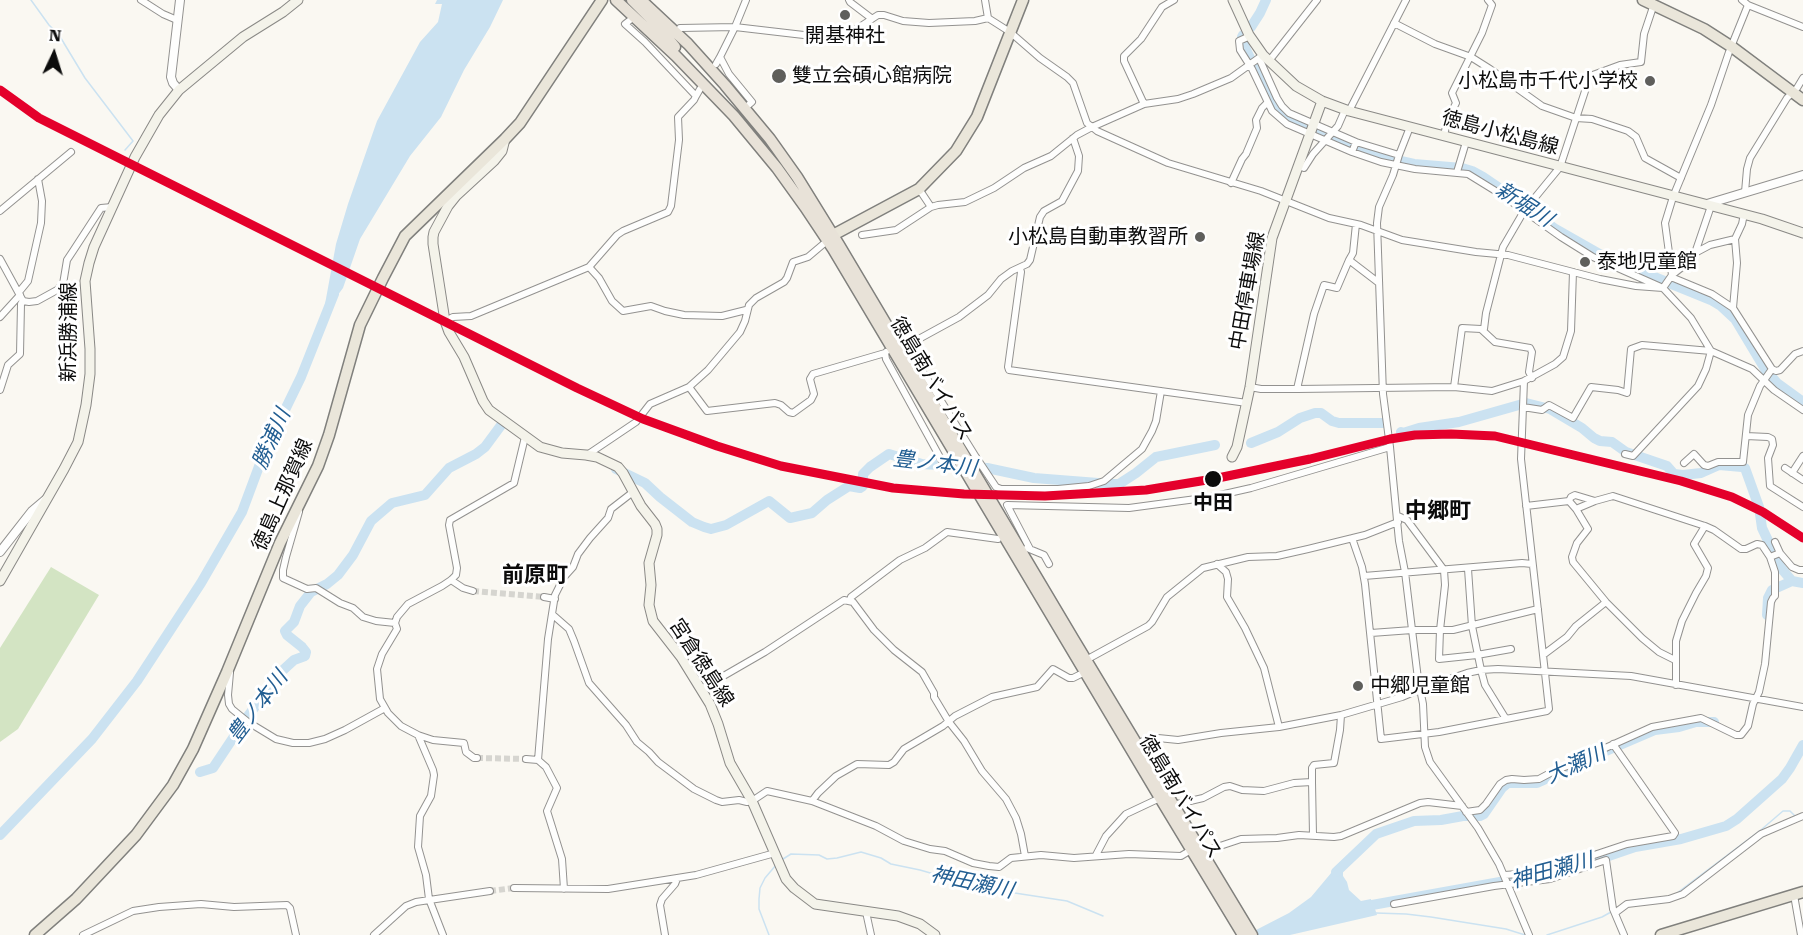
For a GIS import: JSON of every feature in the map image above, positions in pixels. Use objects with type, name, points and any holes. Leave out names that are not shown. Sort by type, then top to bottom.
[{"type":"highway","name":"徳島南バイパス","points":[[616,0],[692,72],[782,166]]},
{"type":"highway","points":[[632,0],[657,25],[692,72]]},
{"type":"highway","name":"徳島南バイパス","points":[[641,0],[688,44],[745,108],[830,238],[1086,660],[1133,745],[1224,897],[1243,935]]},
{"type":"highway","name":"徳島南バイパス","points":[[986,498],[1085,672],[1133,745],[1160,798],[1170,807]]},
{"type":"highway","name":"徳島南バイパス","points":[[1224,897],[1252,935]]},
{"type":"main road","name":"新浜勝浦線","points":[[0,581],[78,442],[90,374],[85,281],[94,247],[145,138],[179,90],[243,37],[298,0]]},
{"type":"main road","name":"徳島上那賀線","points":[[556,69],[597,0]]},
{"type":"main road","name":"徳島上那賀線","points":[[34,935],[76,899],[143,827],[162,803],[193,748],[231,664],[280,543],[324,450],[360,325],[405,237],[505,139],[532,106],[602,0]]},
{"type":"main road","points":[[830,238],[919,189],[948,160],[968,134],[977,117],[1023,0]]},
{"type":"main road","name":"徳島小松島線","points":[[1233,0],[1245,38],[1258,60],[1322,101],[1347,110],[1744,214],[1803,232]]},
{"type":"main road","points":[[1650,1],[1704,29],[1732,47],[1803,100]]},
{"type":"main road","name":"中田停車場線","points":[[1232,457],[1237,447],[1251,387],[1270,247],[1322,101]]},
{"type":"main road","name":"宮倉徳島線","points":[[505,139],[502,152],[452,201],[435,232],[433,244],[449,332],[483,401],[489,410],[547,450],[586,455],[604,460],[624,473],[633,492],[657,529],[649,563],[650,613],[660,632],[681,657],[714,713],[730,763],[752,801],[786,879],[806,899],[815,904],[906,918],[920,924],[934,935]]},
{"type":"main road","points":[[1661,935],[1801,891]]},
{"type":"street","points":[[141,0],[177,20]]},
{"type":"street","points":[[179,90],[171,76],[180,0]]},
{"type":"street","points":[[716,64],[746,0]]},
{"type":"street","points":[[849,0],[872,18]]},
{"type":"street","points":[[985,0],[988,18]]},
{"type":"street","points":[[1144,104],[1124,61],[1124,56],[1141,39],[1162,7],[1174,0]]},
{"type":"street","points":[[862,234],[896,230],[931,207],[960,204],[994,188],[1024,168],[1051,156],[1073,138],[1092,127],[1144,104],[1178,99],[1231,78],[1258,60],[1317,0]]},
{"type":"street","points":[[1298,166],[1304,168],[1313,154],[1338,126],[1406,0]]},
{"type":"street","points":[[1444,136],[1447,121],[1456,103],[1452,93],[1482,33],[1492,5],[1488,0]]},
{"type":"street","points":[[1742,0],[1748,5],[1803,27]]},
{"type":"street","points":[[1484,329],[1503,247],[1525,211],[1560,167],[1590,76],[1620,64],[1641,62],[1650,1]]},
{"type":"street","points":[[1671,277],[1665,223],[1748,5]]},
{"type":"street","points":[[680,28],[735,27],[838,39],[872,18],[884,15],[903,21],[929,23],[975,21],[988,18],[1010,32],[1040,58],[1067,77],[1072,83],[1087,123],[1168,164],[1261,191],[1329,218],[1356,224],[1402,240],[1501,254],[1628,284],[1664,287]]},
{"type":"street","points":[[446,321],[453,317],[471,316],[589,267],[617,235],[668,212],[671,206],[679,140],[678,117],[698,93],[625,24],[634,16]]},
{"type":"street","points":[[1394,24],[1435,44],[1471,57],[1542,106],[1576,118],[1592,119],[1628,131],[1635,137],[1645,158],[1681,178]]},
{"type":"street","points":[[1245,38],[1239,41],[1240,50],[1258,60],[1282,106],[1312,130],[1354,147],[1397,160]]},
{"type":"street","points":[[720,57],[729,74],[752,102],[745,108]]},
{"type":"street","points":[[1258,60],[1267,103],[1281,121],[1397,160],[1415,169],[1458,168],[1478,179],[1593,257],[1664,287],[1690,318],[1712,351]]},
{"type":"street","points":[[1745,192],[1750,158],[1787,98],[1803,78]]},
{"type":"street","points":[[1232,183],[1257,128],[1256,120],[1267,103]]},
{"type":"street","points":[[1410,127],[1379,207],[1377,231],[1383,389],[1399,541],[1423,704],[1425,747],[1430,762],[1491,849],[1529,934]]},
{"type":"street","points":[[689,387],[707,411],[775,403],[793,413],[811,400],[814,394],[810,380],[813,374],[896,349],[959,316],[988,295],[1001,279],[1030,260],[1040,217],[1062,201],[1078,171],[1080,156],[1073,138]]},
{"type":"street","points":[[1458,168],[1466,142]]},
{"type":"street","points":[[0,212],[70,152]]},
{"type":"street","points":[[1695,253],[1709,205],[1803,175]]},
{"type":"street","points":[[0,317],[21,296],[28,281],[40,223],[42,201],[38,179]]},
{"type":"street","points":[[919,189],[931,207]]},
{"type":"street","points":[[0,259],[21,296],[29,302],[37,301],[63,284],[68,260],[73,251],[101,208],[112,207]]},
{"type":"street","points":[[1734,308],[1737,263],[1735,239],[1744,214]]},
{"type":"street","points":[[1297,389],[1314,314],[1324,285],[1337,288],[1353,253],[1356,224]]},
{"type":"street","points":[[586,455],[636,422],[650,404],[689,387],[708,370],[740,332],[748,305],[784,282],[793,262],[808,257],[830,238]]},
{"type":"street","points":[[1664,287],[1695,253],[1735,239]]},
{"type":"street","points":[[1349,260],[1379,283]]},
{"type":"street","points":[[589,267],[599,278],[612,301],[623,311],[651,306],[684,315],[722,316],[746,310]]},
{"type":"street","points":[[1020,268],[1009,370],[1247,403]]},
{"type":"street","points":[[1251,387],[1261,389],[1454,387],[1492,392],[1524,381],[1563,357],[1570,331],[1572,272]]},
{"type":"street","points":[[1671,277],[1712,294],[1734,308],[1772,369],[1780,370],[1795,354],[1803,351]]},
{"type":"street","points":[[0,390],[8,365],[20,354],[21,296]]},
{"type":"street","points":[[1454,387],[1462,328],[1484,329],[1495,342],[1530,348],[1532,378]]},
{"type":"street","points":[[1523,404],[1545,408],[1549,405],[1573,418],[1591,387],[1627,393],[1631,350],[1642,345],[1712,351],[1752,369],[1774,390],[1803,410]]},
{"type":"street","points":[[896,349],[996,488],[1001,489],[1058,489],[1097,485],[1142,449],[1156,421],[1161,391]]},
{"type":"street","points":[[896,349],[896,376],[942,461],[944,463],[953,462]]},
{"type":"street","points":[[1625,454],[1633,455],[1698,386],[1712,351]]},
{"type":"street","points":[[1684,463],[1694,454],[1704,465],[1708,466],[1718,462],[1743,462],[1748,414],[1772,369]]},
{"type":"street","points":[[1352,538],[1364,576],[1381,739],[1506,719],[1549,709],[1520,448],[1524,381]]},
{"type":"street","points":[[1746,436],[1772,439],[1773,445],[1767,463],[1770,486],[1803,507]]},
{"type":"street","points":[[477,758],[466,752],[464,742],[433,740],[401,726],[388,713],[380,699],[377,669],[382,654],[397,629],[395,623],[397,617],[408,604],[451,580],[456,574],[450,520],[514,483],[525,437]]},
{"type":"street","points":[[1048,562],[1044,555],[1028,548],[1007,505],[1117,508],[1211,498],[1390,447]]},
{"type":"street","points":[[1792,473],[1803,456]]},
{"type":"street","points":[[1785,468],[1803,480]]},
{"type":"street","points":[[538,760],[548,639],[559,585],[573,567],[578,554],[608,518],[611,509],[633,492]]},
{"type":"street","points":[[1526,506],[1569,501],[1575,495],[1595,501]]},
{"type":"street","points":[[1576,509],[1613,496],[1705,526],[1741,549],[1757,544],[1762,545],[1792,567],[1803,570]]},
{"type":"street","points":[[0,552],[32,511],[48,497]]},
{"type":"street","points":[[1569,501],[1588,529],[1577,543],[1572,557],[1573,562],[1606,602],[1642,638],[1659,652],[1675,660]]},
{"type":"street","points":[[297,507],[299,512],[286,557],[283,578],[307,589],[316,588],[353,608],[363,617],[395,623]]},
{"type":"street","points":[[1086,660],[1148,626],[1167,597],[1203,568],[1260,555],[1277,556],[1365,535],[1398,519],[1407,520],[1444,570],[1445,585],[1439,659],[1511,649]]},
{"type":"street","points":[[1676,685],[1676,641],[1682,621],[1708,568],[1694,544],[1705,526]]},
{"type":"street","points":[[850,600],[900,560],[925,548],[947,532],[998,539]]},
{"type":"street","points":[[553,615],[569,629],[589,683],[626,725],[637,742],[658,762],[694,789],[722,802],[752,801],[767,791],[812,801],[876,826],[904,841],[945,851],[973,863],[999,867],[1011,858],[1025,856],[1074,858],[1129,854],[1181,856],[1241,839],[1313,835],[1341,836],[1420,803],[1428,802],[1467,812],[1480,810],[1500,784],[1506,780],[1539,779],[1653,727],[1697,719],[1741,735],[1748,726],[1765,664],[1771,602],[1775,596],[1775,542]]},
{"type":"street","points":[[1218,564],[1226,572],[1228,579],[1227,597],[1264,668],[1279,727]]},
{"type":"street","points":[[1364,576],[1532,564]]},
{"type":"street","points":[[1468,569],[1472,626],[1477,655],[1485,685],[1506,719]]},
{"type":"street","points":[[451,580],[473,591]]},
{"type":"street","points":[[544,597],[555,599]]},
{"type":"street","points":[[701,689],[765,652],[844,600],[850,600],[874,630],[894,650],[922,672],[949,722],[964,741],[982,771],[1006,799],[1016,818],[1025,856]]},
{"type":"street","points":[[1543,654],[1567,637],[1576,626],[1606,602]]},
{"type":"street","points":[[1371,633],[1453,630],[1538,609]]},
{"type":"street","points":[[231,664],[229,704],[240,717],[276,739],[293,743],[309,743],[325,739],[385,708]]},
{"type":"street","points":[[812,801],[836,776],[856,764],[889,765],[904,749],[955,716],[992,697],[1037,687],[1053,669],[1069,678],[1085,672]]},
{"type":"street","points":[[1133,745],[1158,738],[1178,740],[1279,727],[1341,715],[1481,670],[1615,674],[1803,707]]},
{"type":"street","points":[[1313,835],[1312,768],[1314,765],[1334,763],[1341,715]]},
{"type":"street","points":[[418,735],[435,775],[431,796],[420,816],[417,842],[426,875],[429,898],[443,935]]},
{"type":"street","points":[[1394,904],[1543,872],[1627,844],[1673,836],[1675,833],[1614,746]]},
{"type":"street","points":[[526,759],[538,760],[546,767],[557,788],[547,811],[562,859],[564,889]]},
{"type":"street","points":[[1170,807],[1203,798],[1224,787],[1264,791],[1294,783],[1312,782]]},
{"type":"street","points":[[1096,855],[1106,836],[1126,814],[1160,798]]},
{"type":"street","points":[[1615,911],[1628,904],[1669,899],[1683,894],[1761,834],[1800,817]]},
{"type":"street","points":[[514,888],[608,889],[677,879],[775,853]]},
{"type":"street","points":[[1506,880],[1550,879],[1606,860],[1615,911],[1624,935]]},
{"type":"street","points":[[665,935],[660,905],[662,898],[677,879]]},
{"type":"street","points":[[374,935],[405,906],[429,898],[490,891]]},
{"type":"street","points":[[1801,891],[1801,935]]},
{"type":"street","points":[[83,935],[132,911],[201,904],[234,907],[287,905],[290,908],[296,935]]},
{"type":"street","points":[[866,912],[871,935]]},
{"type":"green space","points":[[51,567],[99,595],[18,729],[0,742],[0,648]]},
{"type":"water","points":[[437,0],[503,0],[441,117],[410,156],[360,239],[343,288],[323,315],[336,244],[377,121],[420,42],[438,22],[442,4],[435,4]]},
{"type":"water","points":[[1342,860],[1343,876],[1349,890],[1361,901],[1371,899],[1372,907],[1377,915],[1290,935],[1235,935],[1256,930],[1289,913],[1311,897]]},
{"type":"waterway","points":[[31,0],[59,35],[85,78],[133,141],[125,150]]},
{"type":"waterway","name":"新堀川","points":[[1251,27],[1266,0]]},
{"type":"waterway","name":"新堀川","points":[[1243,35],[1243,43],[1272,100],[1280,112],[1290,120],[1370,154],[1414,164],[1472,171],[1554,228],[1605,257],[1711,300],[1735,319],[1765,369],[1777,383],[1803,402]]},
{"type":"waterway","name":"勝浦川","points":[[0,835],[92,739],[137,681],[201,583],[242,512],[264,453],[301,377],[334,294]]},
{"type":"waterway","name":"豊ノ本川","points":[[1401,432],[1459,422],[1526,403],[1550,409],[1594,438],[1612,442],[1626,452],[1667,466],[1674,474],[1701,473],[1719,465],[1745,468],[1759,507],[1762,528],[1781,568],[1792,581],[1803,583]]},
{"type":"waterway","name":"豊ノ本川","points":[[1251,443],[1278,432],[1300,418],[1315,413],[1321,413],[1339,423],[1384,423]]},
{"type":"waterway","name":"豊ノ本川","points":[[200,772],[213,768],[282,671],[294,660],[305,656],[306,652],[285,631],[294,622],[300,606],[311,592],[338,575],[353,555],[371,521],[392,503],[425,495],[449,468],[485,447],[502,424]]},
{"type":"waterway","name":"豊ノ本川","points":[[616,469],[645,483],[692,522],[711,529],[726,525],[769,501],[790,518],[812,513],[849,486],[860,488],[863,486],[863,474],[889,454],[922,464],[987,468],[1034,478],[1119,484],[1156,457],[1215,445]]},
{"type":"waterway","name":"大瀬川","points":[[1767,615],[1768,598],[1772,590],[1792,581]]},
{"type":"waterway","name":"大瀬川","points":[[1606,751],[1655,730],[1696,722],[1714,722]]},
{"type":"waterway","name":"神田瀬川","points":[[1361,907],[1511,880],[1535,879],[1635,847],[1681,839],[1726,826],[1782,779],[1803,745]]},
{"type":"waterway","name":"大瀬川","points":[[1336,872],[1376,834],[1414,821],[1480,816],[1508,783],[1537,783],[1570,768]]},
{"type":"waterway","points":[[1677,893],[1783,811],[1790,811],[1795,816]]},
{"type":"waterway","name":"神田瀬川","points":[[783,859],[791,854],[819,855],[827,859],[861,852],[881,858],[891,864],[982,888],[1067,901],[1103,916]]},
{"type":"waterway","name":"神田瀬川","points":[[769,935],[759,909],[760,888],[776,865]]},
{"type":"waterway","points":[[1633,900],[1652,898]]},
{"type":"waterway","points":[[1547,935],[1611,912]]},
{"type":"waterway","points":[[1376,913],[1431,917],[1506,929],[1525,935]]},
{"type":"tunnel","points":[[473,591],[544,597]]},
{"type":"tunnel","points":[[477,758],[526,759]]},
{"type":"tunnel","points":[[490,891],[514,888]]},
{"type":"transit line","points":[[0,90],[39,118],[577,388],[643,419],[781,466],[893,488],[964,494],[1045,496],[1146,490],[1213,479],[1415,435],[1495,436],[1681,481],[1732,497],[1763,512],[1803,538]]},
{"type":"place","name":"開基神社","points":[[845,15]]},
{"type":"place","name":"雙立会碩心館病院","points":[[779,76]]},
{"type":"place","name":"小松島市千代小学校","points":[[1650,81]]},
{"type":"place","name":"小松島自動車教習所","points":[[1200,237]]},
{"type":"place","name":"泰地児童館","points":[[1585,262]]},
{"type":"place","name":"中田","points":[[1213,479]]},
{"type":"place","name":"中郷児童館","points":[[1358,686]]},
{"type":"district","name":"中郷町","points":[[1438,512]]},
{"type":"district","name":"前原町","points":[[535,576]]}]
